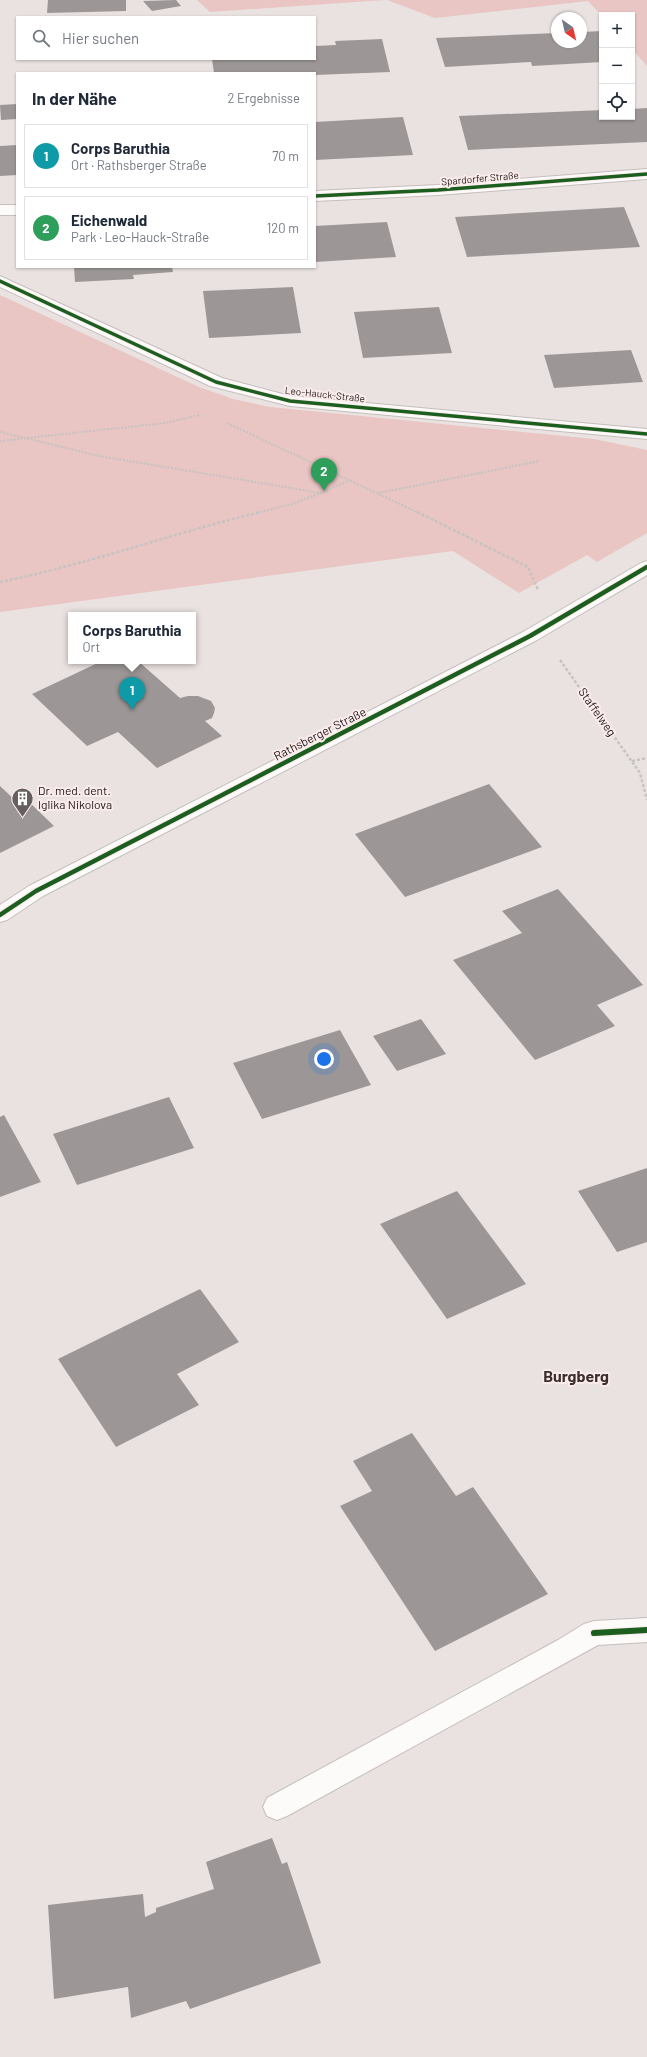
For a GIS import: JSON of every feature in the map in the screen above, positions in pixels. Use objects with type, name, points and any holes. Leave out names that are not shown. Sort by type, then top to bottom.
[{"type":"street","name":"Spardorfer Straße","points":[[316,196],[438,190],[647,174]]},
{"type":"street","points":[[0,210],[16,210]]},
{"type":"street","name":"Leo-Hauck-Straße","points":[[0,281],[216,382],[290,401],[647,434]]},
{"type":"street","name":"Rathsberger Straße","points":[[0,915],[36,891],[530,636],[647,566]]},
{"type":"street","points":[[277,1807],[568,1650],[594,1633],[647,1630]]},
{"type":"path","points":[[0,441],[165,423],[207,414]]},
{"type":"path","points":[[221,420],[378,493],[528,567],[541,597],[530,636]]},
{"type":"path","points":[[0,432],[99,456],[321,492]]},
{"type":"path","points":[[378,493],[546,460]]},
{"type":"path","points":[[0,582],[30,577],[204,526],[302,501],[350,480]]},
{"type":"path","points":[[632,761],[647,758]]},
{"type":"shaded area","points":[[197,0],[385,0],[210,12]]},
{"type":"shaded area","points":[[387,0],[647,0],[647,66],[635,52],[635,12],[599,13],[588,1],[435,18]]},
{"type":"shaded area","points":[[0,295],[199,387],[233,399],[270,407],[594,439],[647,450],[647,533],[597,562],[587,555],[519,593],[453,551],[0,612]]},
{"type":"building","points":[[48,0],[126,0],[126,11],[47,13]]},
{"type":"building","points":[[176,0],[181,6],[152,11],[143,1]]},
{"type":"building","points":[[599,31],[599,62],[532,66],[531,62],[445,67],[436,38],[551,33],[551,48],[587,48],[587,32]]},
{"type":"building","points":[[382,39],[390,72],[316,75],[316,72],[214,72],[212,60],[316,60],[316,46],[336,45],[335,41]]},
{"type":"building","points":[[16,104],[16,119],[1,120],[0,105]]},
{"type":"building","points":[[647,108],[647,142],[468,150],[459,116],[599,110],[599,120],[635,120],[635,109]]},
{"type":"building","points":[[403,117],[413,155],[316,160],[316,122]]},
{"type":"building","points":[[16,145],[16,175],[0,176],[0,146]]},
{"type":"building","points":[[624,207],[640,247],[467,257],[455,217]]},
{"type":"building","points":[[387,222],[396,257],[316,262],[316,226]]},
{"type":"building","points":[[74,268],[172,268],[173,272],[133,275],[134,279],[75,282]]},
{"type":"building","points":[[293,287],[301,333],[209,338],[203,291]]},
{"type":"building","points":[[439,307],[452,353],[363,358],[354,312]]},
{"type":"building","points":[[631,350],[643,382],[554,388],[544,355]]},
{"type":"building","points":[[96,664],[141,664],[180,698],[198,696],[211,701],[215,708],[214,713],[212,718],[205,721],[222,736],[157,768],[118,732],[87,746],[32,694]]},
{"type":"building","points":[[489,784],[542,847],[405,897],[355,834]]},
{"type":"building","name":"Dr. med. dent. Iglika Nikolova","points":[[0,786],[18,803],[26,799],[54,826],[0,853]]},
{"type":"building","points":[[558,889],[643,985],[597,1005],[615,1026],[535,1060],[453,960],[522,933],[502,911]]},
{"type":"building","points":[[421,1019],[446,1054],[397,1071],[373,1036]]},
{"type":"building","points":[[340,1030],[371,1085],[262,1119],[233,1063]]},
{"type":"building","points":[[169,1097],[194,1148],[77,1185],[53,1134]]},
{"type":"building","points":[[4,1115],[41,1182],[0,1197],[0,1117]]},
{"type":"building","points":[[647,1168],[647,1242],[617,1252],[578,1191]]},
{"type":"building","points":[[457,1191],[526,1284],[447,1319],[380,1224]]},
{"type":"building","points":[[200,1289],[239,1342],[177,1374],[199,1405],[116,1447],[58,1359]]},
{"type":"building","points":[[412,1433],[456,1496],[473,1487],[548,1594],[435,1651],[340,1506],[372,1491],[353,1461]]},
{"type":"building","points":[[272,1838],[282,1864],[287,1862],[321,1963],[190,2009],[186,2001],[131,2018],[128,1987],[54,1999],[48,1905],[143,1894],[145,1917],[156,1912],[156,1908],[214,1889],[206,1862]]},
{"type":"cycle path","points":[[316,196],[438,190],[647,174]]},
{"type":"cycle path","points":[[0,281],[216,382],[290,401],[647,434]]},
{"type":"cycle path","points":[[0,915],[36,891],[530,636],[647,567]]},
{"type":"cycle path","points":[[594,1633],[647,1630]]},
{"type":"place","name":"Eichenwald","points":[[324,491]]},
{"type":"place","name":"Corps Baruthia","points":[[132,710]]},
{"type":"place","name":"Dr. med. dent. Iglika Nikolova","points":[[23,818]]},
{"type":"district","name":"Burgberg","points":[[576,1376]]}]
